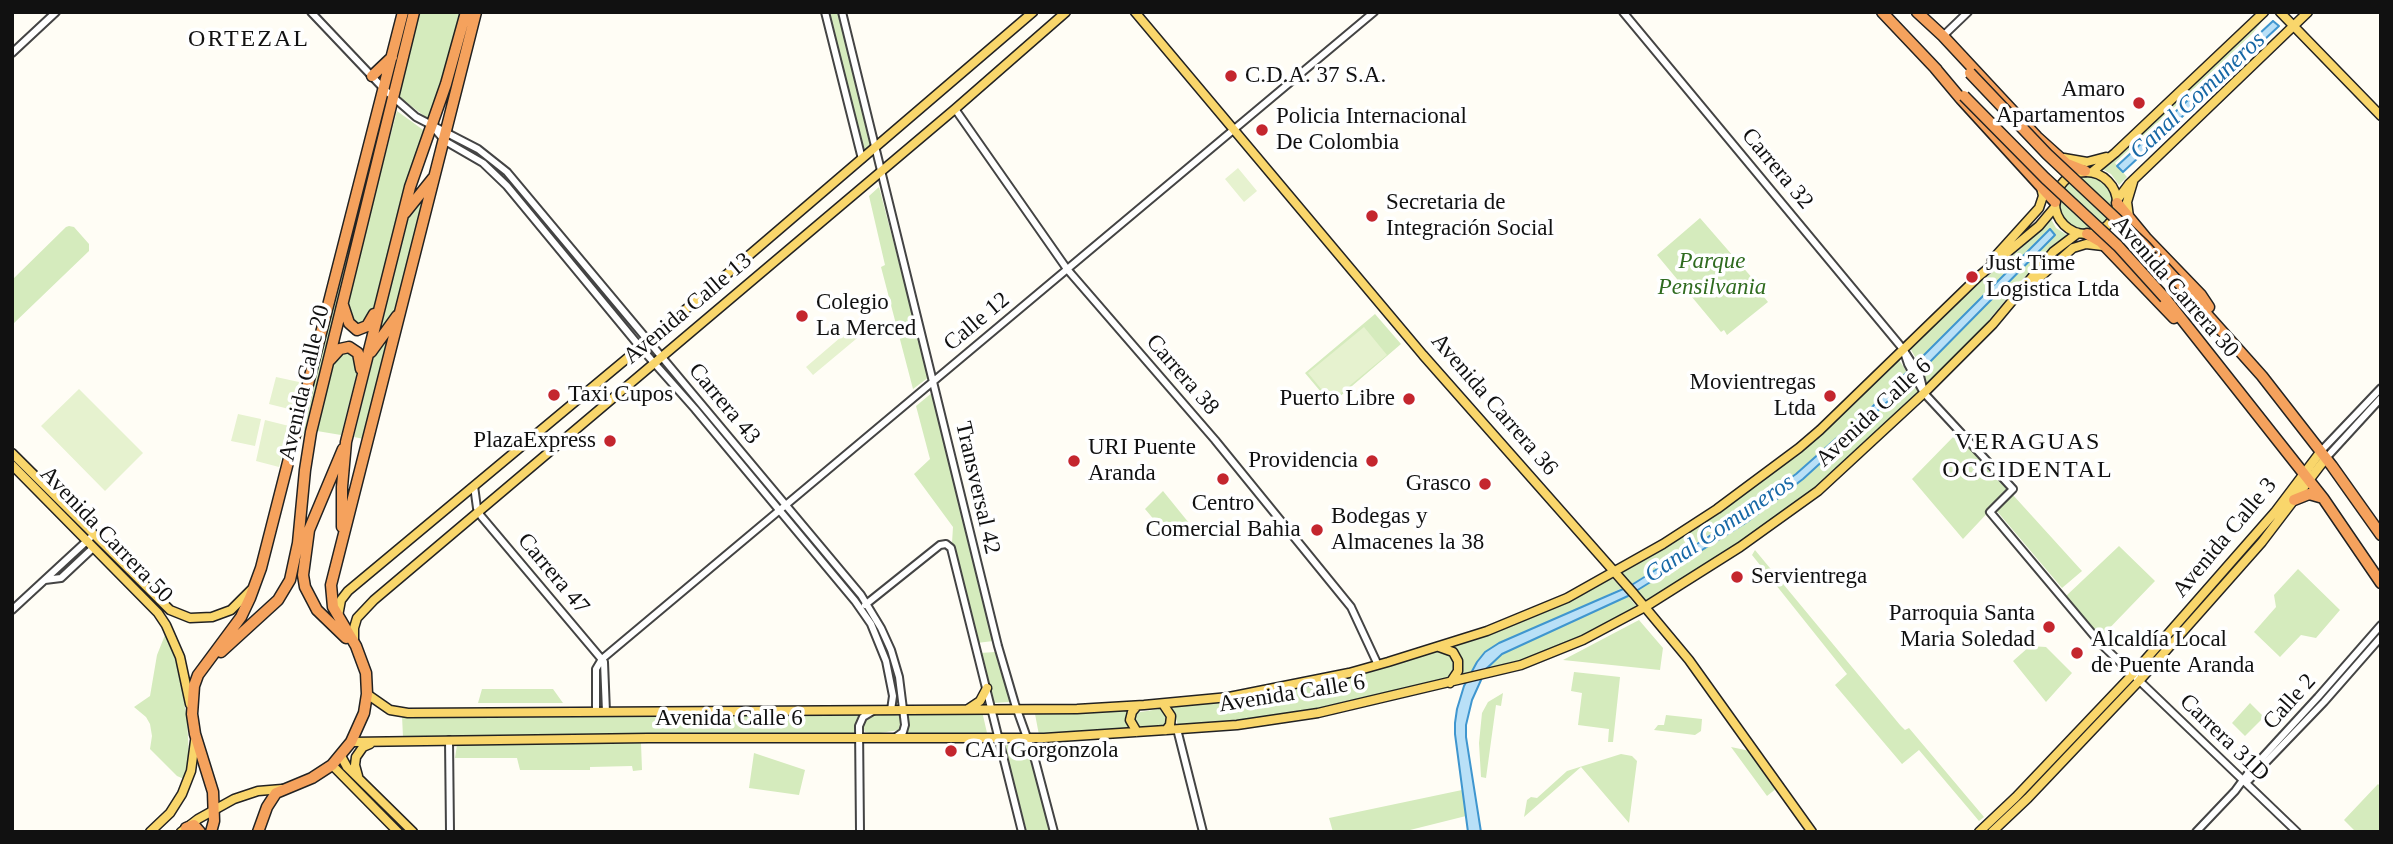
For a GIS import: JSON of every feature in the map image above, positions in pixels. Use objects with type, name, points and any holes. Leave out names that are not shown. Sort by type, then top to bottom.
[{"type":"highway","name":"Avenida Calle 20","points":[[212,826],[214,809],[211,780],[195,734],[192,696],[198,675],[241,617],[258,576],[403,12]]},
{"type":"highway","name":"Avenida Calle 20","points":[[195,734],[197,695],[205,673],[218,656],[278,600],[290,580],[298,543],[305,470],[315,416],[414,12]]},
{"type":"highway","name":"Avenida Carrera 30","points":[[1882,12],[2040,173],[2118,246],[2165,298],[2323,498],[2381,583]]},
{"type":"highway","points":[[1916,12],[1943,36],[2059,157],[2071,166],[2088,171]]},
{"type":"highway","name":"Avenida Carrera 30","points":[[1916,12],[2039,146],[2144,245],[2224,331],[2323,454],[2381,535]]},
{"type":"highway","points":[[258,832],[267,807],[276,793],[312,778],[332,765],[351,742],[362,719],[367,694],[366,673],[356,648],[338,618],[331,592],[341,530],[346,442],[413,178],[473,13]]},
{"type":"highway","points":[[337,560],[436,174],[473,13]]},
{"type":"highway","points":[[372,76],[392,57]]},
{"type":"highway","points":[[1935,68],[2055,204]]},
{"type":"highway","points":[[377,116],[392,103]]},
{"type":"highway","points":[[363,171],[368,199]]},
{"type":"highway","points":[[403,216],[436,174]]},
{"type":"highway","points":[[2117,202],[2201,295],[2224,331]]},
{"type":"highway","points":[[2083,234],[2106,247],[2206,348]]},
{"type":"highway","points":[[342,305],[349,323],[357,330],[367,326],[381,304]]},
{"type":"highway","points":[[367,359],[400,312]]},
{"type":"highway","points":[[329,362],[340,349],[354,349],[360,358],[361,366],[359,390]]},
{"type":"highway","points":[[287,468],[315,416]]},
{"type":"highway","points":[[346,442],[309,530],[303,575],[305,587],[317,610],[356,648]]},
{"type":"highway","points":[[2294,500],[2309,494],[2323,498]]},
{"type":"highway","points":[[183,830],[194,825],[200,832]]},
{"type":"main road","name":"Avenida Calle 13","points":[[338,618],[340,604],[346,594],[875,149],[1033,12]]},
{"type":"main road","name":"Avenida Calle 13","points":[[356,648],[354,628],[361,614],[478,511],[880,173],[1066,12]]},
{"type":"main road","name":"Avenida Carrera 36","points":[[1136,12],[1472,411],[1689,660],[1812,832]]},
{"type":"main road","points":[[2264,12],[2115,153],[2088,171],[2070,176],[2062,183],[2055,204],[2063,223],[2083,234],[2102,230],[2108,225],[2113,219],[2123,190],[2308,12]]},
{"type":"main road","points":[[2280,12],[2381,116]]},
{"type":"main road","points":[[2294,26],[2302,39],[2381,122]]},
{"type":"main road","points":[[2059,157],[2087,162],[2115,153]]},
{"type":"main road","points":[[2088,171],[2100,174],[2112,185],[2117,202]]},
{"type":"main road","points":[[2131,220],[2127,202],[2134,179]]},
{"type":"main road","points":[[1979,276],[2039,208],[2043,196],[2041,186]]},
{"type":"main road","name":"Avenida Calle 6","points":[[367,694],[390,710],[408,713],[1137,706],[1254,693],[1339,676],[1378,665],[1517,620],[1567,598],[1663,544],[1717,509],[1799,448],[1979,276],[2031,233],[2055,204]]},
{"type":"main road","name":"Avenida Calle 6","points":[[351,742],[1028,738],[1166,730],[1251,723],[1318,713],[1454,682],[1551,655],[1645,607],[1740,547],[1818,491],[1924,393],[2015,300],[2053,252],[2083,234]]},
{"type":"main road","points":[[2015,300],[2073,248],[2086,244],[2106,247]]},
{"type":"main road","name":"Avenida Carrera 50","points":[[12,453],[158,613],[180,657],[192,714]]},
{"type":"main road","name":"Avenida Calle 3","points":[[1979,832],[2136,678],[2323,454]]},
{"type":"main road","name":"Avenida Carrera 50","points":[[12,465],[91,541],[170,610],[190,618],[219,615]]},
{"type":"main road","name":"Avenida Calle 3","points":[[1992,832],[2028,798],[2262,542],[2294,500],[2306,476]]},
{"type":"main road","name":"Avenida Calle 20","points":[[219,615],[237,605],[248,594],[258,576]]},
{"type":"main road","points":[[1438,647],[1447,649],[1456,656],[1458,671],[1454,682]]},
{"type":"main road","points":[[967,709],[980,701],[987,688]]},
{"type":"main road","points":[[1163,704],[1171,716],[1166,730]]},
{"type":"main road","points":[[1137,706],[1130,720],[1138,732]]},
{"type":"main road","points":[[150,832],[170,813],[187,783],[193,764],[195,734]]},
{"type":"main road","points":[[359,779],[356,757],[363,747],[379,741]]},
{"type":"main road","points":[[341,756],[359,779],[413,832]]},
{"type":"main road","points":[[332,765],[398,832]]},
{"type":"main road","points":[[183,830],[214,809],[249,793],[282,789]]},
{"type":"street","points":[[12,53],[57,12]]},
{"type":"street","name":"Carrera 43","points":[[311,12],[384,89],[392,103],[432,126],[445,137],[478,149],[507,172],[643,344],[786,505],[867,604],[892,651],[899,677],[904,730],[896,737]]},
{"type":"street","points":[[825,12],[862,159]]},
{"type":"street","name":"Transversal 42","points":[[842,12],[991,620],[1054,832]]},
{"type":"street","name":"Calle 12","points":[[602,659],[1374,12]]},
{"type":"street","name":"Carrera 32","points":[[1623,12],[1903,349],[1924,393],[2013,489],[1990,512]]},
{"type":"street","points":[[1943,36],[1968,12]]},
{"type":"street","name":"Carrera 38","points":[[955,109],[1067,269],[1216,440],[1351,607],[1378,665]]},
{"type":"street","name":"Carrera 43","points":[[657,359],[861,609],[871,624],[886,661],[893,696],[891,710]]},
{"type":"street","name":"Avenida Calle 3","points":[[2323,454],[2381,388]]},
{"type":"street","name":"Avenida Calle 3","points":[[2323,454],[2381,398]]},
{"type":"street","points":[[474,486],[478,511]]},
{"type":"street","name":"Carrera 47","points":[[478,511],[602,659]]},
{"type":"street","name":"Carrera 31D","points":[[1990,512],[2101,644],[2297,832]]},
{"type":"street","points":[[12,610],[91,541]]},
{"type":"street","name":"Transversal 42","points":[[867,604],[940,545],[948,545],[952,551],[987,688],[1021,832]]},
{"type":"street","points":[[861,609],[867,604]]},
{"type":"street","name":"Calle 2","points":[[2244,782],[2381,625]]},
{"type":"street","name":"Calle 2","points":[[2196,832],[2324,702],[2381,637]]},
{"type":"street","points":[[596,712],[597,668],[602,659]]},
{"type":"street","points":[[602,659],[606,668],[606,712]]},
{"type":"street","points":[[860,832],[861,719],[875,710]]},
{"type":"street","points":[[1177,729],[1203,832]]},
{"type":"street","points":[[449,740],[450,832]]},
{"type":"green space","points":[[418,12],[462,12],[445,76],[430,117],[427,118],[398,96]]},
{"type":"green space","points":[[829,12],[838,12],[871,145],[864,152]]},
{"type":"green space","points":[[2267,15],[2253,33],[2115,163],[2127,177],[2119,185],[2111,174],[2102,169]]},
{"type":"green space","points":[[397,111],[426,132],[410,177],[375,307],[370,319],[363,326],[353,324],[346,302]]},
{"type":"green space","points":[[1238,168],[1257,191],[1244,202],[1225,179]]},
{"type":"green space","points":[[2086,177],[2096,179],[2104,185],[2110,193],[2110,213],[2104,221],[2096,227],[2086,229],[2076,227],[2068,221],[2062,213],[2060,203],[2062,193],[2068,185],[2076,179]]},
{"type":"green space","points":[[429,187],[396,315],[376,342],[410,211]]},
{"type":"green space","points":[[879,187],[929,377],[913,389],[881,267],[885,265],[869,196]]},
{"type":"green space","points":[[358,209],[361,212],[313,417],[298,443]]},
{"type":"green space","name":"Parque Pensilvania","points":[[1700,218],[1767,295],[1764,297],[1768,302],[1727,335],[1724,330],[1721,332],[1657,255]]},
{"type":"green space","points":[[2051,219],[2056,228],[2067,235],[2047,251],[1973,339],[1927,383],[1921,371],[2054,234],[2049,229],[1918,362],[1910,348]]},
{"type":"green space","points":[[69,226],[74,227],[89,244],[89,251],[12,325],[12,280]]},
{"type":"green space","points":[[1375,314],[1401,344],[1331,404],[1305,373]]},
{"type":"green space","points":[[855,325],[862,334],[813,375],[806,367]]},
{"type":"green space","points":[[1364,327],[1387,355],[1331,401],[1308,373]]},
{"type":"green space","points":[[392,331],[364,439],[354,437],[373,359]]},
{"type":"green space","points":[[352,351],[358,368],[341,435],[317,431],[332,366],[341,352]]},
{"type":"green space","points":[[1899,360],[1907,372],[1820,455],[1755,505],[1629,586],[1622,572],[1678,539],[1788,461],[1831,426]]},
{"type":"green space","points":[[276,377],[299,382],[293,410],[269,404]]},
{"type":"green space","points":[[1912,380],[1919,392],[1856,454],[1800,500],[1736,547],[1649,600],[1641,598],[1635,591],[1747,522],[1803,479]]},
{"type":"green space","points":[[79,389],[143,453],[105,491],[41,426]]},
{"type":"green space","points":[[933,392],[993,641],[977,643],[952,543],[953,527],[914,474],[930,459],[916,406]]},
{"type":"green space","points":[[238,414],[261,419],[255,446],[231,441]]},
{"type":"green space","points":[[265,420],[289,426],[279,467],[256,461]]},
{"type":"green space","points":[[1957,433],[2010,489],[1963,539],[1912,479]]},
{"type":"green space","points":[[1163,491],[1189,523],[1173,536],[1167,535],[1145,509]]},
{"type":"green space","points":[[2013,495],[2082,571],[2062,588],[1996,510]]},
{"type":"green space","points":[[2119,546],[2155,581],[2100,638],[2066,596]]},
{"type":"green space","points":[[1755,550],[1900,725],[1905,730],[1909,728],[1984,817],[1979,821],[1919,750],[1902,764],[1835,685],[1847,674],[1752,555]]},
{"type":"green space","points":[[2298,569],[2340,610],[2316,638],[2301,635],[2280,657],[2254,632],[2276,607],[2274,595]]},
{"type":"green space","points":[[1611,577],[1622,588],[1545,625],[1499,643],[1485,652],[1471,673],[1461,675],[1450,647],[1491,632]]},
{"type":"green space","points":[[1628,596],[1637,607],[1581,636],[1525,659],[1486,669],[1502,654]]},
{"type":"green space","points":[[1639,620],[1663,648],[1660,670],[1563,660]]},
{"type":"green space","points":[[165,635],[179,672],[187,719],[189,758],[184,779],[177,776],[150,749],[150,724],[134,707],[150,696],[157,655]]},
{"type":"green space","points":[[2030,646],[2046,647],[2072,673],[2046,702],[2013,661]]},
{"type":"green space","points":[[1441,650],[1453,655],[1456,669],[1451,678],[1304,712],[1234,722],[1178,725],[1172,707],[1225,702],[1317,684],[1395,665]]},
{"type":"green space","points":[[995,652],[1010,702],[993,703],[980,653]]},
{"type":"green space","points":[[1574,672],[1620,677],[1613,742],[1608,742],[1609,729],[1578,725],[1582,693],[1571,691]]},
{"type":"green space","points":[[482,689],[553,689],[563,703],[478,703]]},
{"type":"green space","points":[[1503,693],[1501,706],[1496,705],[1486,778],[1481,777],[1479,743],[1482,713],[1488,702]]},
{"type":"green space","points":[[2250,703],[2264,717],[2245,736],[2232,723]]},
{"type":"green space","points":[[1165,708],[1168,716],[1165,724],[1138,729],[1133,717],[1135,713]]},
{"type":"green space","points":[[982,711],[987,733],[903,735],[908,729],[907,714]]},
{"type":"green space","points":[[1129,711],[1131,729],[1039,735],[1035,714]]},
{"type":"green space","points":[[862,713],[857,719],[856,734],[436,737],[403,737],[402,716]]},
{"type":"green space","points":[[885,713],[900,716],[902,722],[899,730],[874,734],[865,732],[862,723],[865,717]]},
{"type":"green space","points":[[1666,715],[1702,719],[1701,731],[1695,735],[1654,730],[1658,725],[1664,725]]},
{"type":"green space","points":[[641,743],[642,770],[633,771],[632,766],[590,767],[590,770],[520,770],[517,758],[455,758],[457,745]]},
{"type":"green space","points":[[1026,744],[1050,832],[1027,832],[1004,745]]},
{"type":"green space","points":[[1731,747],[1750,751],[1777,788],[1767,796]]},
{"type":"green space","points":[[754,753],[805,770],[799,795],[749,788]]},
{"type":"green space","points":[[1621,754],[1632,756],[1637,761],[1629,823],[1581,767],[1524,817],[1527,800],[1531,797],[1537,798],[1567,771]]},
{"type":"green space","points":[[2378,784],[2381,787],[2381,832],[2356,832],[2344,820]]},
{"type":"green space","points":[[1462,790],[1466,816],[1402,832],[1333,832],[1329,818]]},
{"type":"water","name":"Canal Comuneros","points":[[2273,21],[2279,26],[2123,172],[2117,166]]},
{"type":"water","name":"Canal Comuneros","points":[[2050,229],[2055,235],[1921,371],[1803,479],[1747,522],[1628,596],[1502,654],[1486,669],[1472,700],[1466,725],[1481,832],[1468,832],[1455,723],[1464,686],[1485,652],[1499,643],[1630,586],[1708,537],[1796,474],[1873,406]]},
{"type":"place","name":"C.D.A. 37 S.A.","points":[[1231,76]]},
{"type":"place","name":"Amaro Apartamentos","points":[[2139,103]]},
{"type":"place","name":"Policia Internacional De Colombia","points":[[1262,130]]},
{"type":"place","name":"Secretaria de Integración Social","points":[[1372,216]]},
{"type":"place","name":"Just Time Logistica Ltda","points":[[1972,277]]},
{"type":"place","name":"Colegio La Merced","points":[[802,316]]},
{"type":"place","name":"Taxi Cupos","points":[[554,395]]},
{"type":"place","name":"Movientregas Ltda","points":[[1830,396]]},
{"type":"place","name":"Puerto Libre","points":[[1409,399]]},
{"type":"place","name":"PlazaExpress","points":[[610,441]]},
{"type":"place","name":"URI Puente Aranda","points":[[1074,461]]},
{"type":"place","name":"Providencia","points":[[1372,461]]},
{"type":"place","name":"Centro Comercial Bahia","points":[[1223,479]]},
{"type":"place","name":"Grasco","points":[[1485,484]]},
{"type":"place","name":"Bodegas y Almacenes la 38","points":[[1317,530]]},
{"type":"place","name":"Servientrega","points":[[1737,577]]},
{"type":"place","name":"Parroquia Santa Maria Soledad","points":[[2049,627]]},
{"type":"place","name":"Alcaldía Local de Puente Aranda","points":[[2077,653]]},
{"type":"place","name":"CAI Gorgonzola","points":[[951,751]]},
{"type":"district","name":"ORTEZAL","points":[[249,40]]},
{"type":"district","name":"VERAGUAS OCCIDENTAL","points":[[2028,457]]}]
